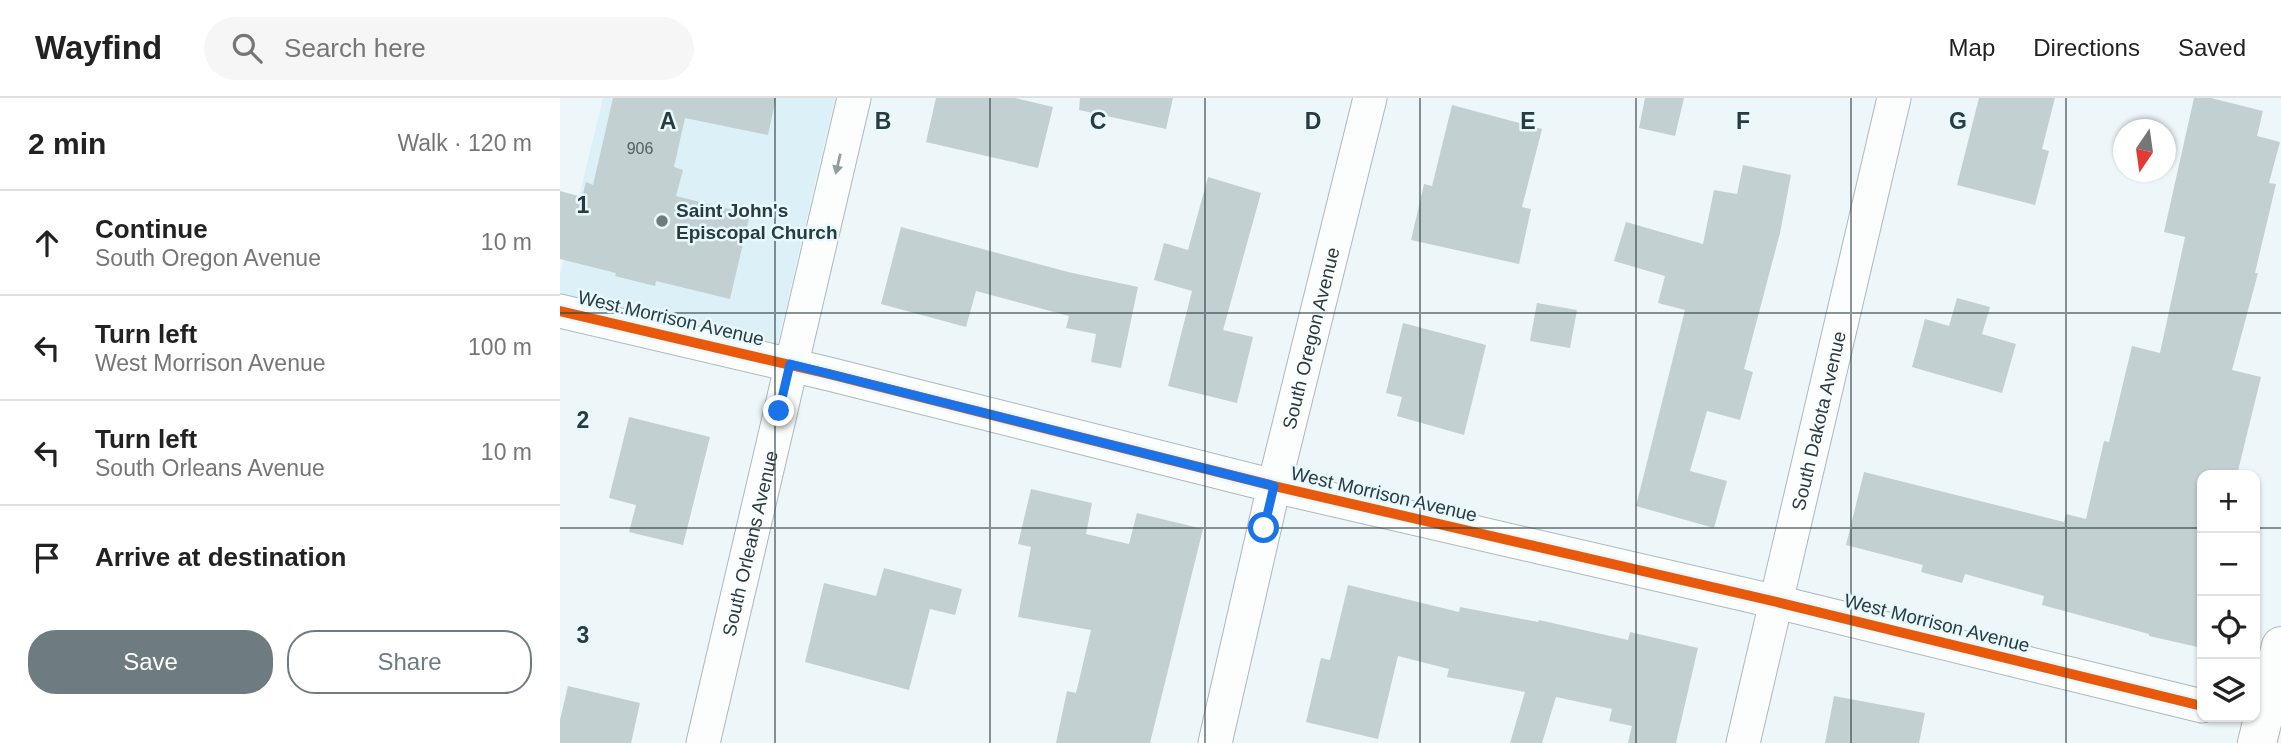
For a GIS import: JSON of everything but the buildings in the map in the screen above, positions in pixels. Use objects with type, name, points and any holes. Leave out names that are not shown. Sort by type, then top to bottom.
[{"type":"street","name":"South Orleans Avenue","points":[[703,743],[854,98]]},
{"type":"street","name":"South Oregon Avenue","points":[[1215,743],[1274,486],[1370,98]]},
{"type":"street","name":"South Dakota Avenue","points":[[1743,743],[1894,98]]},
{"type":"street","name":"West Morrison Avenue","points":[[560,311],[790,364],[1274,486],[1777,602],[2197,705]]},
{"type":"street","points":[[2261,726],[2281,646]]},
{"type":"shaded area","points":[[603,98],[835,98],[777,346],[560,296],[560,275]]},
{"type":"cycle path","points":[[560,311],[829,374],[1274,486],[1777,602],[2197,705]]},
{"type":"place","name":"Saint John's Episcopal Church","points":[[662,221]]},
{"type":"route","points":[[779,411],[790,364],[1274,486],[1264,528]]}]
